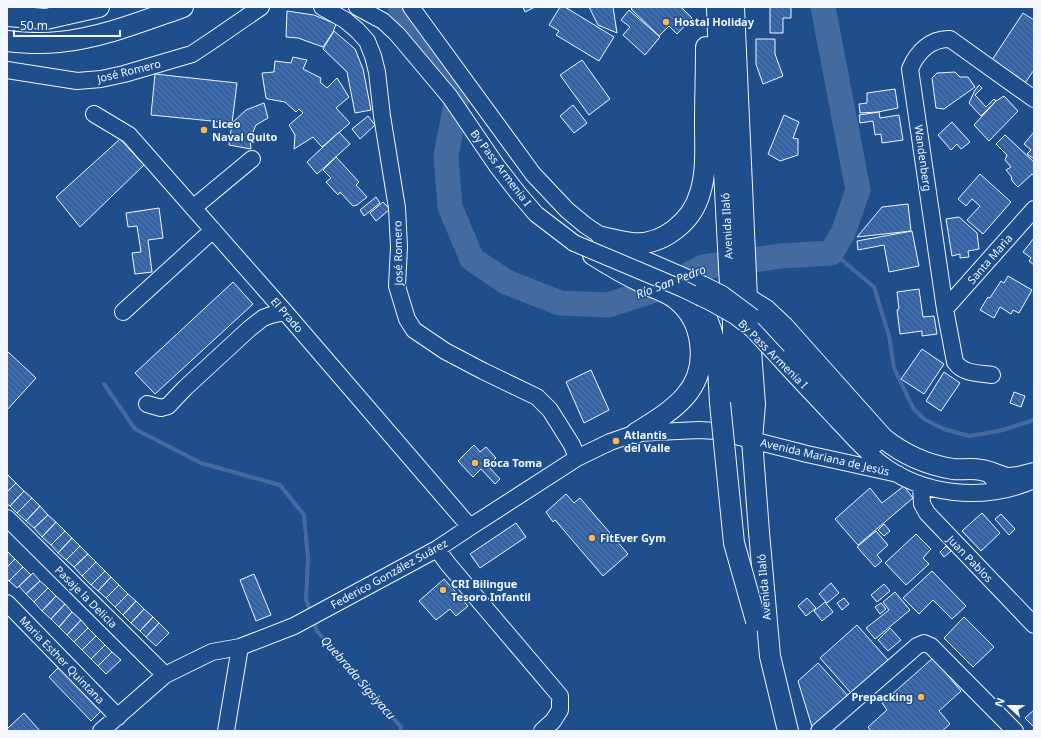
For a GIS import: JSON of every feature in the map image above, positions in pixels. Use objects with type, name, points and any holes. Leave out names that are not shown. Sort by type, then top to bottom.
[{"type":"main road","points":[[7,16],[46,19],[99,7]]},
{"type":"main road","points":[[7,41],[59,42],[91,37],[183,7]]},
{"type":"main road","points":[[602,237],[633,243],[646,242],[661,238],[676,229],[689,216],[698,199],[703,178],[705,149],[707,7]]},
{"type":"main road","name":"Avenida Ilaló","points":[[717,7],[741,290],[755,404],[752,440],[770,656],[788,731]]},
{"type":"main road","name":"Avenida Ilaló","points":[[734,7],[735,216]]},
{"type":"main road","points":[[574,243],[619,271],[675,298],[686,308],[695,322],[699,332],[702,356],[699,373],[692,388],[679,404],[665,415],[636,433]]},
{"type":"main road","points":[[683,288],[704,314],[709,323],[716,345],[720,403],[734,543],[756,622],[770,656]]},
{"type":"main road","points":[[741,290],[784,327],[883,438],[894,447],[910,456],[930,464],[953,469],[981,470],[1004,477]]},
{"type":"street","name":"José Romero","points":[[7,70],[77,81],[101,80],[192,54],[261,7]]},
{"type":"street","name":"José Romero","points":[[322,7],[345,20],[357,30],[367,41],[373,56],[397,208],[399,247],[397,286],[407,319],[414,330],[445,351],[483,372],[537,397],[550,410],[572,445],[577,458]]},
{"type":"street","name":"By Pass Armenia I","points":[[357,7],[383,21],[397,34],[450,97],[497,166],[518,193],[536,214],[574,243],[683,288],[735,316],[753,330],[868,445],[934,472],[969,477],[1004,477],[1033,481]]},
{"type":"street","name":"By Pass Armenia I","points":[[413,10],[533,174],[567,210],[602,237],[621,249],[704,285],[722,294],[738,305],[787,347],[868,445],[880,463],[921,485],[952,492],[971,494],[991,492],[1009,489],[1033,481]]},
{"type":"street","name":"Wandenberg","points":[[992,375],[965,371],[959,367],[953,353],[945,309],[910,69],[914,59],[922,50],[941,39],[950,39],[1034,99]]},
{"type":"street","name":"El Prado","points":[[94,114],[129,135],[285,312],[470,527]]},
{"type":"street","points":[[193,208],[252,160]]},
{"type":"street","name":"Santa Marìa","points":[[945,309],[1034,208]]},
{"type":"street","points":[[123,312],[213,230]]},
{"type":"street","points":[[146,404],[161,408],[168,406],[185,388],[249,329],[263,318],[285,312]]},
{"type":"street","name":"Federico González Suárez","points":[[102,731],[165,675],[212,652],[240,647],[294,626],[437,549],[577,458],[610,442],[636,433],[699,430],[716,431],[752,440]]},
{"type":"street","name":"Avenida Mariana de Jesús","points":[[752,440],[898,474]]},
{"type":"street","name":"Juan Pablos","points":[[921,485],[922,504],[927,514],[1034,625]]},
{"type":"street","name":"Pasaje la Delicia","points":[[7,518],[165,675]]},
{"type":"street","points":[[437,549],[560,696],[560,710],[553,721],[542,731]]},
{"type":"street","name":"Maria Esther Quintana","points":[[7,603],[118,717]]},
{"type":"street","points":[[819,731],[917,646],[924,643],[931,646],[1015,731]]},
{"type":"street","points":[[226,731],[240,647]]},
{"type":"building","points":[[523,7],[535,7],[525,12]]},
{"type":"building","points":[[560,7],[565,7],[614,37],[599,61],[556,35],[559,31],[549,25]]},
{"type":"building","points":[[589,7],[613,7],[617,33],[598,25]]},
{"type":"building","name":"Hostal Holiday","points":[[633,7],[681,7],[692,18],[677,34],[669,26],[659,36],[631,9]]},
{"type":"building","points":[[770,7],[791,7],[791,18],[783,18],[783,33],[770,33]]},
{"type":"building","points":[[629,10],[660,37],[645,55],[623,35],[630,27],[621,20]]},
{"type":"building","points":[[287,11],[314,15],[336,24],[333,32],[323,47],[298,38],[286,37]]},
{"type":"building","points":[[1023,13],[1034,20],[1034,70],[1025,83],[992,60]]},
{"type":"building","points":[[334,31],[355,49],[363,69],[371,110],[355,113],[347,72],[323,49]]},
{"type":"building","points":[[756,39],[775,39],[775,54],[783,76],[763,84],[756,64]]},
{"type":"building","points":[[293,57],[307,60],[303,69],[321,78],[320,82],[327,88],[337,78],[349,97],[336,108],[350,123],[322,147],[313,137],[294,149],[295,135],[289,125],[303,113],[299,109],[296,112],[285,102],[266,98],[262,73],[274,72],[275,61],[291,63]]},
{"type":"building","points":[[582,60],[610,99],[589,115],[560,75]]},
{"type":"building","points":[[955,72],[960,77],[968,77],[975,87],[944,109],[936,108],[932,78],[937,73]]},
{"type":"building","points":[[155,74],[237,83],[232,123],[151,115]]},
{"type":"building","points":[[979,85],[982,88],[975,95],[986,107],[994,99],[996,101],[981,116],[969,103]]},
{"type":"building","points":[[895,89],[898,108],[878,112],[860,113],[859,104],[867,103],[867,93]]},
{"type":"building","points":[[1004,96],[1018,111],[989,141],[974,125],[996,101]]},
{"type":"building","points":[[264,103],[268,118],[256,125],[250,139],[251,149],[229,145],[232,123],[246,110]]},
{"type":"building","points":[[573,105],[587,123],[574,133],[560,116]]},
{"type":"building","points":[[879,112],[880,118],[899,115],[903,140],[882,143],[881,134],[875,135],[873,121],[860,123],[859,115]]},
{"type":"building","points":[[784,115],[799,122],[793,138],[798,139],[798,155],[780,161],[768,154]]},
{"type":"building","points":[[368,116],[375,125],[360,139],[352,129]]},
{"type":"building","points":[[952,122],[970,142],[961,149],[957,144],[951,150],[938,135]]},
{"type":"building","points":[[339,132],[350,144],[317,174],[307,162]]},
{"type":"building","points":[[1034,132],[1034,159],[1027,154],[1031,150],[1024,144]]},
{"type":"building","points":[[1005,135],[1034,162],[1034,176],[1032,174],[1018,187],[1012,181],[1011,176],[1006,170],[1011,167],[1005,160],[1007,155],[996,144]]},
{"type":"building","points":[[120,139],[144,165],[80,227],[56,197]]},
{"type":"building","points":[[336,157],[359,182],[356,185],[367,197],[357,205],[353,206],[340,192],[338,195],[326,182],[331,178],[323,170]]},
{"type":"building","points":[[980,174],[1011,202],[983,234],[967,220],[980,206],[972,199],[966,206],[958,199]]},
{"type":"building","points":[[376,197],[380,203],[364,216],[360,210]]},
{"type":"building","points":[[383,202],[390,209],[376,221],[370,213]]},
{"type":"building","points":[[908,204],[911,231],[857,237],[882,207]]},
{"type":"building","points":[[159,208],[163,238],[148,240],[152,272],[135,274],[132,253],[141,252],[137,226],[128,227],[126,213]]},
{"type":"building","points":[[959,217],[977,233],[979,249],[968,251],[969,257],[960,258],[960,254],[952,256],[946,219]]},
{"type":"building","points":[[912,231],[919,266],[889,272],[884,245],[858,250],[857,241]]},
{"type":"building","points":[[1034,238],[1034,265],[1029,261],[1031,258],[1023,252]]},
{"type":"building","points":[[1008,276],[1032,290],[1019,313],[1013,310],[1011,314],[1000,307],[994,318],[980,310],[1001,281],[1004,283]]},
{"type":"building","points":[[233,282],[253,304],[155,394],[135,373]]},
{"type":"building","points":[[919,289],[923,317],[934,316],[937,334],[922,336],[922,331],[900,334],[897,310],[899,309],[897,292]]},
{"type":"building","points":[[922,349],[944,364],[924,394],[901,379]]},
{"type":"building","points":[[7,351],[36,378],[7,410]]},
{"type":"building","points":[[591,370],[609,410],[584,423],[566,382]]},
{"type":"building","points":[[944,372],[960,383],[941,411],[926,401]]},
{"type":"building","points":[[1014,392],[1025,396],[1021,407],[1010,403]]},
{"type":"building","name":"Boca Toma","points":[[474,445],[480,452],[486,447],[496,458],[488,466],[500,479],[495,484],[481,469],[473,477],[458,461]]},
{"type":"building","points":[[8,475],[16,483],[7,492],[7,476]]},
{"type":"building","points":[[16,483],[24,491],[10,506],[7,504],[7,492]]},
{"type":"building","points":[[904,486],[913,498],[858,545],[835,519],[870,488],[882,503]]},
{"type":"building","points":[[24,491],[32,498],[17,513],[10,506]]},
{"type":"building","name":"FitEver Gym","points":[[566,494],[574,503],[580,498],[628,554],[603,576],[555,520],[553,522],[546,512]]},
{"type":"building","points":[[32,498],[40,506],[26,521],[17,513]]},
{"type":"building","points":[[40,506],[48,515],[34,528],[26,521]]},
{"type":"building","points":[[982,513],[1000,533],[981,551],[962,531]]},
{"type":"building","points":[[1001,514],[1015,529],[1009,535],[995,519]]},
{"type":"building","points":[[48,515],[56,522],[42,537],[34,528]]},
{"type":"building","points":[[56,522],[65,531],[51,545],[42,537]]},
{"type":"building","points":[[516,523],[526,537],[480,568],[470,554]]},
{"type":"building","points":[[884,524],[890,531],[884,536],[878,530]]},
{"type":"building","points":[[65,531],[72,538],[58,553],[51,545]]},
{"type":"building","points":[[876,531],[888,545],[877,555],[882,561],[875,567],[857,547]]},
{"type":"building","points":[[916,534],[931,549],[923,558],[929,564],[906,585],[885,563]]},
{"type":"building","points":[[72,538],[80,546],[66,560],[58,553]]},
{"type":"building","points":[[80,546],[88,554],[74,567],[66,560]]},
{"type":"building","points":[[946,546],[951,551],[944,557],[940,552]]},
{"type":"building","points":[[7,551],[15,559],[7,567]]},
{"type":"building","points":[[88,554],[96,562],[82,576],[74,567]]},
{"type":"building","points":[[15,559],[23,567],[9,581],[7,579],[7,567]]},
{"type":"building","points":[[96,562],[105,571],[91,585],[82,576]]},
{"type":"building","points":[[23,567],[31,575],[17,588],[9,581]]},
{"type":"building","points":[[105,571],[111,577],[98,591],[91,585]]},
{"type":"building","points":[[932,571],[966,606],[952,619],[933,600],[919,614],[903,598]]},
{"type":"building","points":[[33,573],[40,581],[26,594],[19,586]]},
{"type":"building","points":[[254,574],[271,615],[256,621],[240,580]]},
{"type":"building","points":[[111,577],[119,585],[106,598],[98,591]]},
{"type":"building","name":"CRI Bilingue Tesoro Infantil","points":[[444,579],[468,606],[456,616],[450,609],[436,620],[419,601]]},
{"type":"building","points":[[40,581],[48,588],[34,602],[26,594]]},
{"type":"building","points":[[831,583],[839,593],[827,603],[819,594]]},
{"type":"building","points":[[884,584],[890,591],[877,602],[871,595]]},
{"type":"building","points":[[119,585],[128,594],[115,607],[106,598]]},
{"type":"building","points":[[48,588],[56,596],[42,611],[34,602]]},
{"type":"building","points":[[895,592],[910,610],[875,639],[866,628],[889,610],[883,602]]},
{"type":"building","points":[[128,594],[136,601],[123,615],[115,607]]},
{"type":"building","points":[[56,596],[65,604],[51,619],[42,611]]},
{"type":"building","points":[[807,598],[816,608],[806,616],[798,606]]},
{"type":"building","points":[[844,598],[849,604],[842,610],[837,603]]},
{"type":"building","points":[[136,601],[144,609],[131,623],[123,615]]},
{"type":"building","points":[[825,602],[833,612],[822,621],[814,611]]},
{"type":"building","points":[[881,603],[886,609],[880,614],[875,607]]},
{"type":"building","points":[[65,604],[72,612],[59,627],[51,619]]},
{"type":"building","points":[[144,609],[153,617],[140,631],[131,623]]},
{"type":"building","points":[[72,612],[81,620],[67,635],[59,627]]},
{"type":"building","points":[[153,617],[159,623],[146,637],[140,631]]},
{"type":"building","points":[[964,617],[994,647],[973,667],[944,638]]},
{"type":"building","points":[[81,620],[88,628],[74,642],[67,635]]},
{"type":"building","points":[[159,623],[169,633],[156,646],[146,637]]},
{"type":"building","points":[[857,625],[888,660],[851,693],[820,658]]},
{"type":"building","points":[[88,628],[96,636],[82,650],[74,642]]},
{"type":"building","points":[[890,628],[901,640],[888,651],[878,640]]},
{"type":"building","points":[[96,636],[105,645],[91,659],[82,650]]},
{"type":"building","points":[[105,645],[112,652],[98,666],[91,659]]},
{"type":"building","points":[[112,652],[121,660],[106,674],[98,666]]},
{"type":"building","name":"Prepacking","points":[[933,658],[961,691],[939,711],[950,724],[942,731],[871,731],[868,727],[887,710],[882,703]]},
{"type":"building","points":[[818,663],[849,697],[813,730],[798,681]]},
{"type":"building","points":[[59,667],[101,711],[91,721],[49,677]]},
{"type":"building","points":[[1034,710],[1034,727],[1025,718]]},
{"type":"building","points":[[24,713],[40,731],[7,731],[7,729]]},
{"type":"waterway","name":"Río San Pedro","points":[[400,7],[425,35],[458,93],[446,156],[450,207],[472,259],[506,282],[560,303],[608,305],[664,287],[703,267],[781,256],[831,253],[843,233],[858,190],[823,7]]},
{"type":"waterway","points":[[842,260],[874,287],[889,336],[894,368],[913,408],[924,419],[944,429],[969,436],[999,431],[1034,420]]},
{"type":"waterway","name":"Quebrada Sigsiyacu","points":[[104,384],[135,429],[201,463],[280,485],[304,515],[308,558],[306,599],[311,613]]},
{"type":"waterway","name":"Quebrada Sigsiyacu","points":[[313,620],[317,631],[401,727],[401,731]]},
{"type":"place","name":"Hostal Holiday","points":[[666,22]]},
{"type":"place","name":"Liceo Naval Quito","points":[[204,130]]},
{"type":"place","name":"Atlantis del Valle","points":[[616,441]]},
{"type":"place","name":"Boca Toma","points":[[475,463]]},
{"type":"place","name":"FitEver Gym","points":[[592,538]]},
{"type":"place","name":"CRI Bilingue Tesoro Infantil","points":[[443,590]]},
{"type":"place","name":"Prepacking","points":[[921,697]]}]
